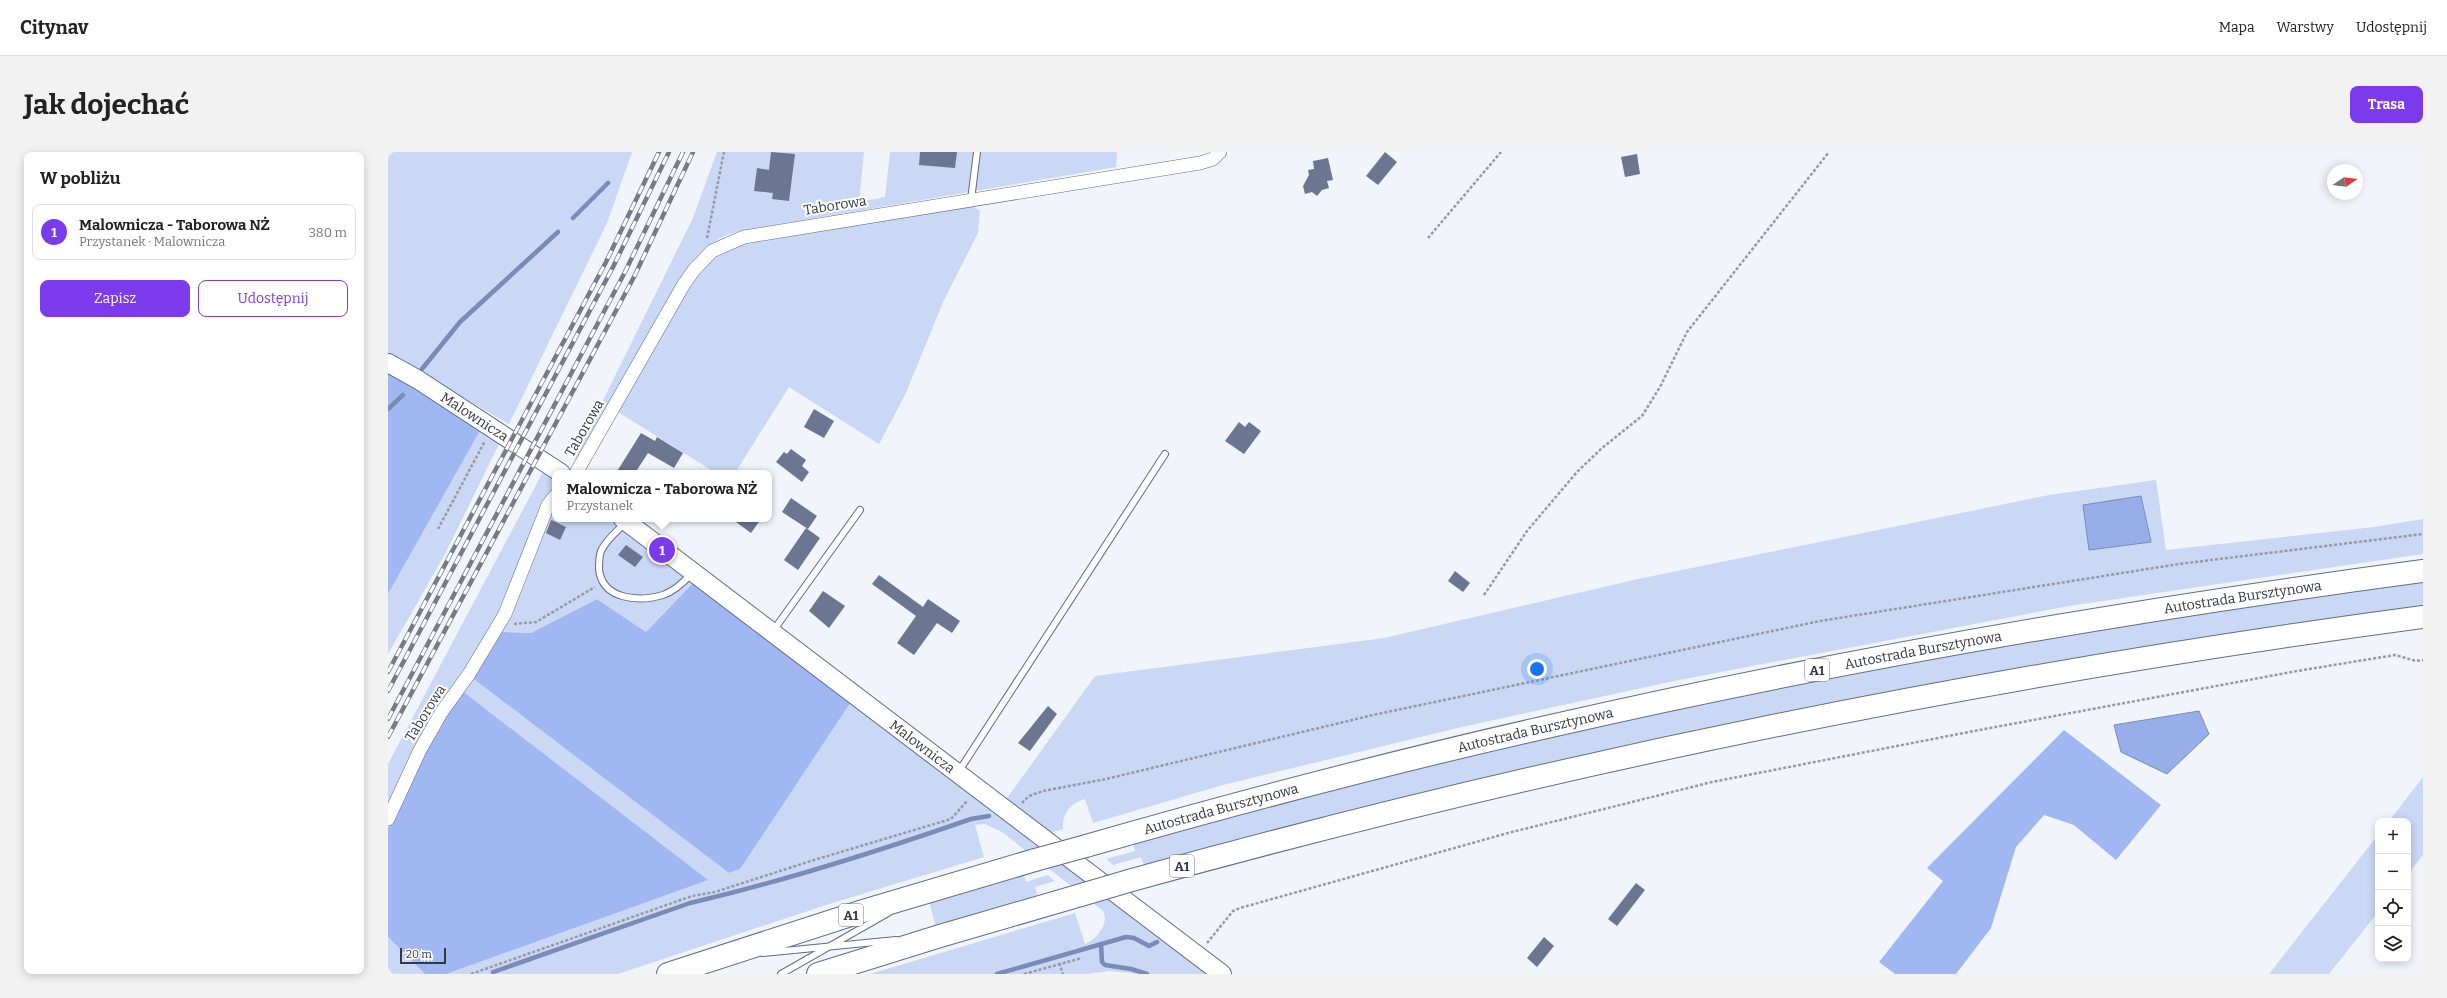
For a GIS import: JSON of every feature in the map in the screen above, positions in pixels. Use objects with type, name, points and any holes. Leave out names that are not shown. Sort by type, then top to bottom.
[{"type":"highway","name":"Autostrada Bursztynowa","points":[[668,974],[928,891],[1219,808],[1413,758],[1707,692],[1940,646],[2088,620],[2423,571]]},
{"type":"highway","name":"A1","points":[[818,974],[940,936],[1132,880],[1427,802],[1808,718],[2136,659],[2423,617]]},
{"type":"street","name":"Taborowa","points":[[578,470],[684,284],[703,260],[720,246],[744,237],[971,201],[1200,162],[1213,158],[1220,152]]},
{"type":"street","name":"Malownicza","points":[[388,363],[417,379],[556,470]]},
{"type":"street","name":"Taborowa","points":[[388,819],[424,744],[501,620],[519,581],[548,505],[552,500]]},
{"type":"street","name":"Malownicza","points":[[628,522],[692,573],[977,790],[1222,974]]},
{"type":"lane","points":[[971,201],[977,152]]},
{"type":"lane","points":[[957,774],[1165,454]]},
{"type":"lane","points":[[771,633],[860,510]]},
{"type":"lane","points":[[623,522],[601,551],[598,562],[603,582],[615,594],[642,599],[663,594],[677,587],[692,573]]},
{"type":"lane","points":[[781,974],[928,891]]},
{"type":"lane","points":[[908,939],[940,936]]},
{"type":"lane","points":[[716,958],[900,940]]},
{"type":"path","points":[[703,260],[724,152]]},
{"type":"path","points":[[1428,238],[1501,152]]},
{"type":"path","points":[[1484,595],[1527,531],[1577,472],[1602,448],[1642,416],[1660,387],[1688,332],[1829,152]]},
{"type":"path","points":[[438,528],[492,428]]},
{"type":"path","points":[[1013,816],[1029,796],[1043,791],[1106,779],[1388,712],[1820,621],[2180,564],[2423,534]]},
{"type":"path","points":[[501,620],[524,624],[536,622],[603,582]]},
{"type":"path","points":[[1197,955],[1233,911],[1240,908],[1494,837],[1712,782],[1997,726],[2297,671],[2395,655],[2416,661],[2423,660]]},
{"type":"path","points":[[471,974],[692,896],[720,891],[818,858],[951,819],[977,790]]},
{"type":"path","points":[[1024,974],[1059,963],[1082,958]]},
{"type":"path","points":[[1059,963],[1062,974]]},
{"type":"shaded area","points":[[388,152],[632,152],[607,223],[509,424],[388,354]]},
{"type":"shaded area","points":[[717,152],[864,152],[859,202],[885,197],[890,152],[1117,152],[1116,167],[740,231],[714,242],[694,259],[682,275],[578,457],[574,459],[692,220]]},
{"type":"shaded area","points":[[971,205],[980,211],[978,233],[944,300],[905,395],[879,444],[789,387],[737,470],[711,470],[618,412],[693,280],[714,258],[742,245]]},
{"type":"shaded area","points":[[388,371],[481,429],[388,594]]},
{"type":"shaded area","points":[[481,429],[500,442],[445,554],[388,654],[388,594]]},
{"type":"shaded area","points":[[544,470],[552,476],[552,490],[546,498],[510,589],[497,615],[388,805],[388,764]]},
{"type":"shaded area","points":[[2156,480],[2166,550],[2374,527],[2423,519],[2423,554],[2069,606],[1674,681],[1466,726],[1223,785],[1093,823],[1085,799],[1075,803],[1068,810],[1064,819],[1063,829],[1050,833],[1005,801],[1095,676],[1384,638],[1638,579],[2049,495]]},
{"type":"shaded area","points":[[2141,496],[2151,542],[2089,550],[2083,505]]},
{"type":"shaded area","points":[[552,512],[552,522],[615,522],[695,581],[646,632],[597,599],[531,633],[502,632],[510,618]]},
{"type":"shaded area","points":[[695,581],[851,702],[740,869],[729,873],[471,677],[502,632],[531,633],[597,599],[646,632]]},
{"type":"shaded area","points":[[2423,581],[2423,608],[2268,629],[1144,865],[1141,857],[1113,865],[1106,859],[1135,851],[1132,841],[1216,819],[1554,736],[1809,681],[2038,639]]},
{"type":"shaded area","points":[[471,677],[729,873],[740,869],[851,702],[1210,974],[1139,974],[1110,971],[1087,974],[870,974],[1075,913],[1085,944],[1093,939],[1101,930],[1105,921],[1103,911],[1002,832],[985,824],[975,825],[984,857],[826,905],[618,974],[446,974],[495,955],[462,691]]},
{"type":"shaded area","points":[[462,691],[708,880],[446,974],[425,974],[388,937],[388,828],[433,735]]},
{"type":"shaded area","points":[[2199,711],[2209,734],[2167,774],[2121,752],[2114,725]]},
{"type":"shaded area","points":[[2064,730],[2161,805],[2116,860],[2074,825],[2044,815],[2016,847],[1991,928],[1956,974],[1895,974],[1879,962],[1943,881],[1927,868]]},
{"type":"shaded area","points":[[2423,777],[2423,855],[2411,870],[2411,818],[2391,818]]},
{"type":"shaded area","points":[[2375,839],[2375,916],[2329,974],[2269,974]]},
{"type":"shaded area","points":[[1023,873],[1026,882],[1048,875],[1055,881],[1035,887],[1038,898],[936,928],[929,900]]},
{"type":"shaded area","points":[[388,937],[425,974],[388,974]]},
{"type":"building","points":[[771,152],[795,154],[789,201],[772,199],[773,193],[754,191],[757,168],[769,170]]},
{"type":"building","points":[[920,152],[957,152],[955,168],[919,165]]},
{"type":"building","points":[[1385,152],[1397,162],[1378,185],[1366,176]]},
{"type":"building","points":[[1637,154],[1640,174],[1625,177],[1621,157]]},
{"type":"building","points":[[1328,158],[1333,180],[1327,181],[1329,188],[1322,190],[1317,196],[1312,192],[1305,194],[1303,186],[1309,175],[1308,170],[1314,169],[1313,161]]},
{"type":"building","points":[[814,409],[834,421],[824,438],[804,427]]},
{"type":"building","points":[[1239,422],[1245,427],[1249,422],[1261,431],[1244,454],[1225,441]]},
{"type":"building","points":[[641,433],[655,441],[657,437],[683,453],[674,468],[648,453],[637,470],[618,470]]},
{"type":"building","points":[[791,449],[806,460],[802,466],[809,472],[802,482],[776,462],[784,452],[787,454]]},
{"type":"building","points":[[791,498],[817,516],[808,529],[782,512]]},
{"type":"building","points":[[551,520],[552,522],[566,527],[560,540],[546,533]]},
{"type":"building","points":[[736,522],[759,522],[751,533]]},
{"type":"building","points":[[806,528],[820,538],[798,570],[784,560]]},
{"type":"building","points":[[626,545],[643,557],[635,567],[618,555]]},
{"type":"building","points":[[1455,571],[1470,583],[1463,592],[1448,581]]},
{"type":"building","points":[[879,575],[923,607],[928,599],[960,621],[952,633],[937,623],[914,655],[897,643],[916,616],[872,584]]},
{"type":"building","points":[[823,591],[845,606],[829,628],[809,611]]},
{"type":"building","points":[[1048,706],[1057,714],[1030,751],[1018,743]]},
{"type":"building","points":[[1636,883],[1645,890],[1617,926],[1608,919]]},
{"type":"building","points":[[1544,937],[1554,946],[1537,967],[1527,958]]},
{"type":"waterway","points":[[573,218],[608,183]]},
{"type":"waterway","points":[[422,369],[460,322],[558,232]]},
{"type":"waterway","points":[[388,409],[403,395]]},
{"type":"waterway","points":[[493,972],[690,903],[796,875],[902,843],[971,819],[989,816]]},
{"type":"waterway","points":[[997,974],[1126,937],[1134,938],[1149,946],[1157,942]]},
{"type":"waterway","points":[[1101,944],[1102,962],[1105,965],[1131,969],[1147,974]]},
{"type":"railway","points":[[388,672],[606,262],[659,152]]},
{"type":"railway","points":[[388,691],[613,267],[669,152]]},
{"type":"railway","points":[[388,719],[625,272],[683,152]]},
{"type":"railway","points":[[388,737],[634,277],[693,152]]},
{"type":"place","name":"Malownicza - Taborowa NŻ","points":[[662,550]]}]
